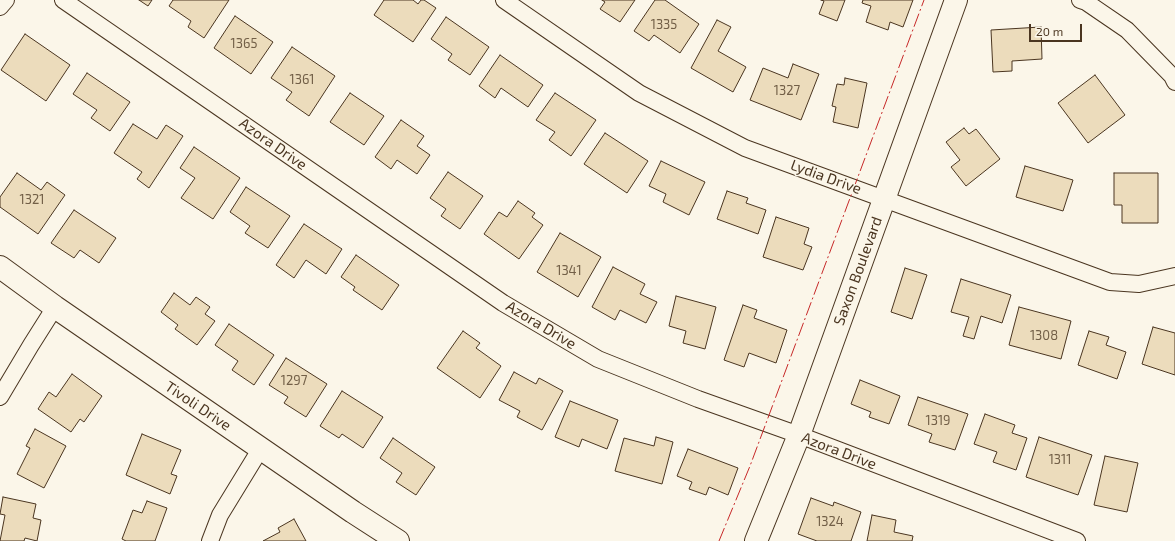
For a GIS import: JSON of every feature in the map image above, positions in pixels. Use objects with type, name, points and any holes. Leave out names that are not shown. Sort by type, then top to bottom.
[{"type":"main road","name":"Saxon Boulevard","points":[[756,541],[799,435],[956,0]]},
{"type":"main road","name":"Tivoli Drive","points":[[0,267],[55,307],[398,541]]},
{"type":"street","points":[[0,7],[6,0]]},
{"type":"street","name":"Azora Drive","points":[[63,0],[510,307],[598,359],[698,399],[799,435],[1077,541]]},
{"type":"street","name":"Lydia Drive","points":[[504,0],[639,93],[745,148],[1110,282],[1138,284],[1175,276]]},
{"type":"street","points":[[1080,0],[1086,2],[1127,30],[1172,76],[1175,82]]},
{"type":"street","points":[[0,396],[55,307]]},
{"type":"street","points":[[210,541],[220,515],[261,448]]},
{"type":"building","points":[[139,0],[152,0],[148,6]]},
{"type":"building","points":[[173,0],[229,0],[204,38],[188,27],[191,21],[169,6]]},
{"type":"building","points":[[384,0],[413,0],[418,4],[421,0],[424,0],[436,8],[413,42],[374,15]]},
{"type":"building","points":[[602,0],[635,0],[620,22],[600,9],[605,2]]},
{"type":"building","points":[[655,0],[665,0],[699,24],[680,53],[654,35],[649,41],[634,31]]},
{"type":"building","points":[[821,0],[845,0],[837,21],[819,14],[824,1]]},
{"type":"building","points":[[863,0],[913,0],[903,27],[890,22],[888,30],[866,22],[871,6],[862,3]]},
{"type":"building","points":[[235,16],[273,42],[251,74],[214,48]]},
{"type":"building","points":[[446,17],[489,47],[470,75],[448,60],[452,54],[431,39]]},
{"type":"building","points":[[717,20],[731,27],[718,51],[746,67],[733,92],[691,68]]},
{"type":"building","points":[[1041,27],[1042,59],[1012,61],[1012,71],[993,72],[991,30]]},
{"type":"building","points":[[25,34],[70,65],[46,101],[1,70]]},
{"type":"building","points":[[292,47],[335,76],[309,116],[286,100],[292,92],[271,78]]},
{"type":"building","points":[[500,55],[543,85],[528,107],[501,88],[495,98],[479,86]]},
{"type":"building","points":[[793,64],[819,74],[801,120],[750,100],[763,68],[788,78]]},
{"type":"building","points":[[87,73],[130,102],[110,131],[91,118],[97,110],[73,94]]},
{"type":"building","points":[[1095,75],[1125,115],[1088,143],[1058,103]]},
{"type":"building","points":[[845,78],[867,83],[858,128],[833,122],[836,107],[832,106],[837,84],[844,85]]},
{"type":"building","points":[[350,93],[384,116],[364,145],[330,122]]},
{"type":"building","points":[[555,93],[596,120],[571,156],[549,140],[555,132],[536,120]]},
{"type":"building","points":[[401,120],[424,136],[417,146],[430,155],[417,174],[397,160],[391,169],[375,157]]},
{"type":"building","points":[[133,124],[157,139],[166,125],[183,136],[149,188],[137,179],[142,172],[114,153]]},
{"type":"building","points":[[964,128],[969,134],[976,129],[1000,159],[966,186],[951,167],[960,160],[946,142]]},
{"type":"building","points":[[605,133],[648,161],[627,193],[584,164]]},
{"type":"building","points":[[194,147],[240,178],[213,219],[181,198],[195,178],[180,168]]},
{"type":"building","points":[[661,161],[705,182],[689,215],[663,202],[666,194],[649,186]]},
{"type":"building","points":[[1025,166],[1073,180],[1063,211],[1016,197]]},
{"type":"building","points":[[448,172],[483,196],[460,229],[441,216],[446,209],[430,198]]},
{"type":"building","points":[[17,173],[41,190],[47,182],[65,195],[38,234],[0,207],[0,197]]},
{"type":"building","points":[[1114,173],[1158,173],[1158,223],[1122,223],[1122,205],[1114,205]]},
{"type":"building","points":[[246,187],[290,216],[268,248],[245,233],[250,226],[230,212]]},
{"type":"building","points":[[727,191],[748,198],[746,203],[766,210],[758,234],[717,219]]},
{"type":"building","points":[[518,201],[535,213],[532,217],[543,225],[519,259],[484,234],[499,212],[507,217]]},
{"type":"building","points":[[74,210],[116,238],[99,263],[80,250],[74,258],[51,243]]},
{"type":"building","points":[[776,217],[809,228],[804,244],[812,247],[803,270],[763,257]]},
{"type":"building","points":[[304,224],[342,249],[326,274],[306,260],[294,278],[276,265]]},
{"type":"building","points":[[560,233],[601,257],[578,297],[537,272]]},
{"type":"building","points":[[356,255],[399,285],[382,310],[353,290],[355,287],[341,277]]},
{"type":"building","points":[[613,267],[645,284],[640,294],[657,302],[646,323],[620,310],[615,320],[592,307]]},
{"type":"building","points":[[905,268],[927,275],[912,319],[891,312]]},
{"type":"building","points":[[961,279],[1011,295],[1002,323],[981,316],[974,339],[963,336],[969,317],[951,312]]},
{"type":"building","points":[[174,293],[190,305],[196,297],[210,307],[205,314],[215,321],[197,345],[175,329],[178,325],[161,312]]},
{"type":"building","points":[[676,296],[716,307],[705,349],[683,343],[686,331],[669,326]]},
{"type":"building","points":[[743,305],[757,310],[754,318],[787,330],[776,363],[749,353],[744,367],[724,360]]},
{"type":"building","points":[[1019,307],[1071,321],[1061,359],[1009,345]]},
{"type":"building","points":[[229,324],[274,355],[254,385],[232,370],[238,361],[215,345]]},
{"type":"building","points":[[1153,327],[1175,333],[1175,375],[1142,364]]},
{"type":"building","points":[[463,331],[480,343],[476,348],[501,366],[480,398],[437,368]]},
{"type":"building","points":[[1089,331],[1109,337],[1106,345],[1126,352],[1117,379],[1078,365]]},
{"type":"building","points":[[286,358],[327,384],[306,417],[284,403],[288,397],[269,385]]},
{"type":"building","points":[[514,372],[536,384],[539,378],[563,391],[542,430],[517,417],[520,411],[499,400]]},
{"type":"building","points":[[72,374],[102,396],[84,422],[80,419],[71,432],[38,409],[49,392],[56,397]]},
{"type":"building","points":[[860,380],[900,396],[889,424],[869,417],[871,412],[851,404]]},
{"type":"building","points":[[342,391],[383,417],[363,448],[342,434],[339,438],[320,426]]},
{"type":"building","points":[[918,397],[968,414],[955,450],[929,442],[932,434],[908,425]]},
{"type":"building","points":[[570,401],[618,420],[607,449],[582,439],[579,447],[555,437]]},
{"type":"building","points":[[985,414],[1015,425],[1012,433],[1027,438],[1016,470],[993,462],[997,452],[974,444]]},
{"type":"building","points":[[35,429],[66,446],[44,488],[17,474],[30,448],[26,446]]},
{"type":"building","points":[[142,434],[181,450],[171,474],[177,476],[170,494],[126,475]]},
{"type":"building","points":[[656,437],[673,442],[662,484],[615,471],[624,438],[654,446]]},
{"type":"building","points":[[1039,437],[1092,455],[1078,495],[1026,477]]},
{"type":"building","points":[[393,438],[435,467],[416,495],[396,482],[402,473],[380,458]]},
{"type":"building","points":[[688,449],[738,468],[728,495],[709,487],[706,495],[689,489],[692,482],[677,476]]},
{"type":"building","points":[[1105,456],[1138,463],[1127,512],[1094,505]]},
{"type":"building","points":[[3,497],[36,504],[33,518],[41,520],[37,541],[25,538],[24,541],[0,541],[5,515],[0,514]]},
{"type":"building","points":[[811,498],[833,506],[834,502],[861,512],[851,541],[817,541],[798,534]]},
{"type":"building","points":[[147,501],[167,508],[155,541],[126,541],[122,539],[133,510],[142,513]]},
{"type":"building","points":[[872,515],[896,520],[894,532],[913,536],[912,541],[867,541]]},
{"type":"building","points":[[294,519],[306,541],[263,541],[280,532],[278,528]]},
{"type":"power","points":[[719,541],[750,466],[924,0]]}]
